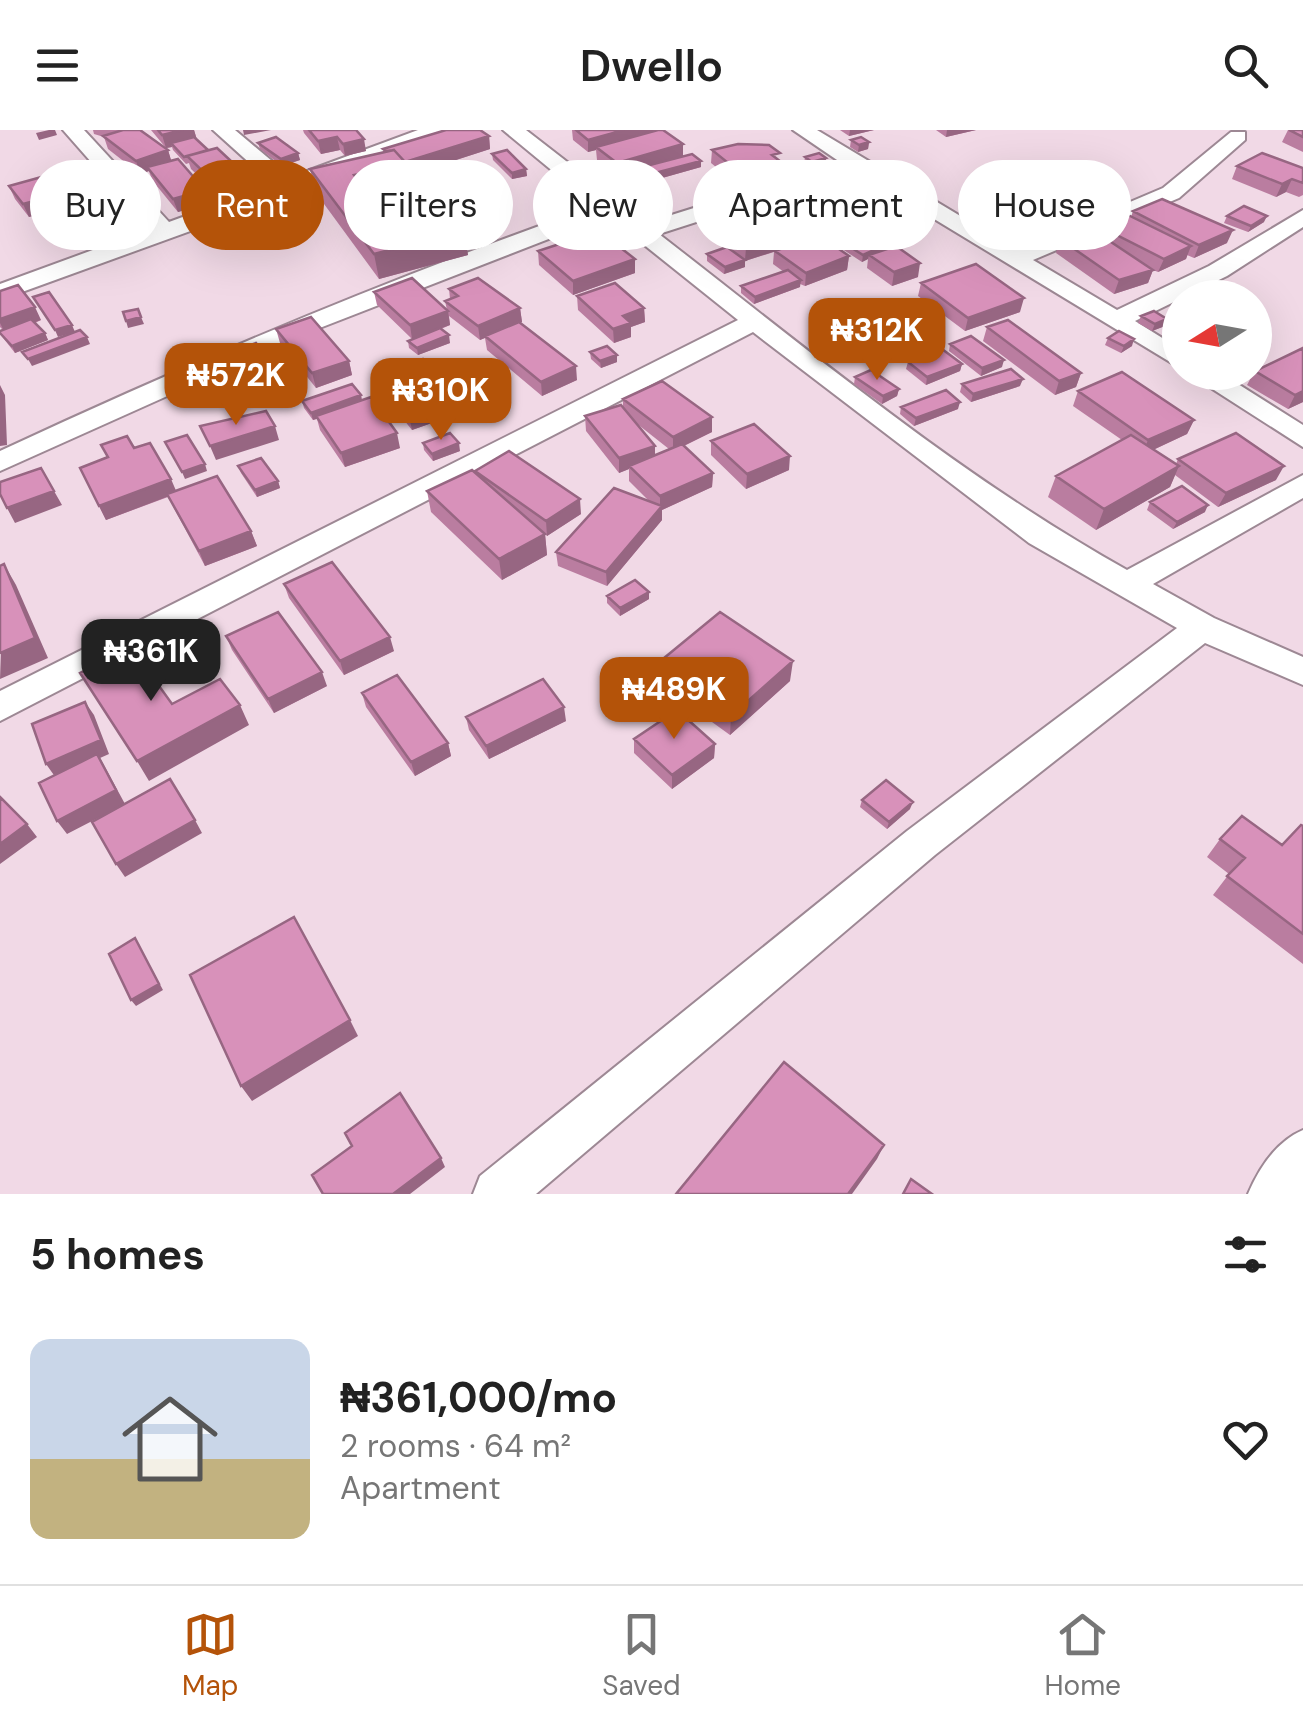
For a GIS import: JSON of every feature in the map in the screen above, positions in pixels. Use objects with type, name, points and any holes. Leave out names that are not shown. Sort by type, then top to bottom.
[{"type":"street","points":[[74,130],[164,232]]},
{"type":"street","points":[[223,130],[259,160]]},
{"type":"street","points":[[324,173],[437,130]]},
{"type":"street","points":[[513,130],[552,160]]},
{"type":"street","points":[[803,130],[852,160]]},
{"type":"street","points":[[1016,260],[1171,193],[1238,136]]},
{"type":"street","points":[[938,213],[1162,349]]},
{"type":"street","points":[[1116,320],[1218,271],[1303,217]]},
{"type":"street","points":[[0,293],[181,226]]},
{"type":"street","points":[[0,462],[280,332],[533,235]]},
{"type":"street","points":[[669,250],[862,405],[1040,535],[1202,627],[1303,672]]},
{"type":"street","points":[[0,707],[757,320]]},
{"type":"street","points":[[1227,390],[1303,438]]},
{"type":"street","points":[[1126,585],[1303,485]]},
{"type":"street","points":[[498,1194],[922,843],[1202,627]]},
{"type":"street","points":[[1272,1194],[1303,1154]]},
{"type":"building","points":[[140,130],[168,150],[135,160],[103,136]]},
{"type":"building","points":[[309,130],[356,130],[364,139],[343,144],[337,137],[318,141]]},
{"type":"building","points":[[446,130],[480,130],[489,136],[411,160],[403,160],[394,150],[383,149]]},
{"type":"building","points":[[576,130],[624,130],[588,140]]},
{"type":"building","points":[[658,130],[683,144],[627,160],[613,160],[596,147]]},
{"type":"building","points":[[194,137],[208,150],[184,157],[171,143]]},
{"type":"building","points":[[276,137],[298,153],[281,159],[258,143]]},
{"type":"building","points":[[861,137],[869,142],[859,145],[851,140]]},
{"type":"building","points":[[738,144],[769,145],[780,153],[772,155],[778,160],[724,160],[712,150]]},
{"type":"building","points":[[217,148],[230,160],[191,160],[187,156]]},
{"type":"building","points":[[394,150],[403,160],[350,160]]},
{"type":"building","points":[[507,150],[526,169],[513,173],[513,160],[498,160],[492,154]]},
{"type":"building","points":[[819,153],[826,158],[809,160],[805,157]]},
{"type":"building","points":[[1262,153],[1303,168],[1303,183],[1292,179],[1282,184],[1237,166]]},
{"type":"building","points":[[692,154],[700,160],[673,168],[673,160],[669,160]]},
{"type":"building","points":[[178,159],[181,162],[181,197],[173,199],[161,184],[161,163]]},
{"type":"building","points":[[344,161],[344,214],[324,188],[324,166]]},
{"type":"building","points":[[30,180],[30,202],[23,204],[9,186]]},
{"type":"building","points":[[1162,199],[1233,230],[1199,245],[1133,211]]},
{"type":"building","points":[[1244,206],[1267,216],[1251,226],[1227,216]]},
{"type":"building","points":[[1131,216],[1191,246],[1164,259],[1131,242]]},
{"type":"building","points":[[623,250],[635,259],[573,281],[538,251]]},
{"type":"building","points":[[731,250],[745,260],[725,267],[707,254]]},
{"type":"building","points":[[840,250],[849,256],[806,273],[775,251]]},
{"type":"building","points":[[902,250],[920,263],[894,272],[869,255]]},
{"type":"building","points":[[1076,250],[1123,250],[1153,270],[1119,280]]},
{"type":"building","points":[[976,264],[1024,298],[968,318],[921,283]]},
{"type":"building","points":[[788,270],[801,280],[755,297],[741,286]]},
{"type":"building","points":[[412,278],[448,311],[410,325],[374,292]]},
{"type":"building","points":[[478,278],[520,308],[478,326],[445,301],[458,296],[449,289]]},
{"type":"building","points":[[615,283],[644,308],[623,316],[631,323],[613,329],[577,296]]},
{"type":"building","points":[[18,285],[35,307],[0,319],[0,291]]},
{"type":"building","points":[[49,292],[72,325],[55,330],[33,297]]},
{"type":"building","points":[[138,309],[141,317],[126,321],[123,312]]},
{"type":"building","points":[[1154,311],[1162,316],[1162,321],[1155,324],[1141,316]]},
{"type":"building","points":[[311,317],[349,361],[312,373],[276,329]]},
{"type":"building","points":[[31,319],[45,333],[12,346],[0,333],[0,331]]},
{"type":"building","points":[[1008,320],[1081,373],[1059,381],[987,327]]},
{"type":"building","points":[[519,322],[576,366],[541,382],[485,336]]},
{"type":"building","points":[[440,328],[449,335],[417,348],[408,341]]},
{"type":"building","points":[[80,330],[87,337],[28,359],[22,352]]},
{"type":"building","points":[[1119,331],[1134,339],[1124,346],[1108,338]]},
{"type":"building","points":[[971,336],[1004,360],[982,368],[950,344]]},
{"type":"building","points":[[256,343],[274,366],[230,381],[212,358]]},
{"type":"building","points":[[607,346],[617,355],[600,361],[590,352]]},
{"type":"building","points":[[1303,348],[1303,391],[1295,395],[1272,381],[1272,363]]},
{"type":"building","points":[[942,349],[962,364],[927,377],[908,362]]},
{"type":"building","points":[[423,359],[458,399],[409,416],[376,375]]},
{"type":"building","points":[[1011,369],[1023,379],[973,394],[962,384]]},
{"type":"building","points":[[871,370],[899,389],[883,396],[855,377]]},
{"type":"building","points":[[1122,372],[1194,420],[1148,440],[1078,391]]},
{"type":"building","points":[[662,381],[712,417],[673,437],[623,399]]},
{"type":"building","points":[[352,384],[361,395],[311,413],[302,401]]},
{"type":"building","points":[[946,390],[960,402],[916,418],[901,407]]},
{"type":"building","points":[[371,397],[397,433],[341,453],[316,416]]},
{"type":"building","points":[[621,405],[655,446],[619,458],[585,416]]},
{"type":"building","points":[[266,411],[275,426],[210,446],[200,426]]},
{"type":"building","points":[[754,424],[790,456],[747,474],[711,441]]},
{"type":"building","points":[[450,433],[459,443],[432,454],[423,443]]},
{"type":"building","points":[[1236,433],[1284,466],[1226,493],[1178,459]]},
{"type":"building","points":[[187,435],[205,464],[182,472],[165,442]]},
{"type":"building","points":[[1131,435],[1179,466],[1104,509],[1056,476]]},
{"type":"building","points":[[127,436],[134,448],[150,443],[171,479],[99,506],[80,468],[108,457],[101,445]]},
{"type":"building","points":[[682,444],[713,473],[660,496],[629,466]]},
{"type":"building","points":[[509,451],[580,499],[546,521],[475,471]]},
{"type":"building","points":[[261,458],[278,481],[255,490],[238,466]]},
{"type":"building","points":[[41,468],[54,491],[7,508],[0,494],[0,482]]},
{"type":"building","points":[[472,470],[545,534],[499,559],[427,491]]},
{"type":"building","points":[[217,476],[251,531],[199,551],[167,494]]},
{"type":"building","points":[[1182,486],[1208,505],[1177,522],[1150,502]]},
{"type":"building","points":[[614,488],[662,506],[606,572],[556,552]]},
{"type":"building","points":[[332,562],[390,637],[340,661],[284,584]]},
{"type":"building","points":[[4,564],[35,638],[0,653],[0,566]]},
{"type":"building","points":[[635,580],[649,592],[620,608],[607,596]]},
{"type":"building","points":[[278,612],[322,672],[268,699],[226,636]]},
{"type":"building","points":[[720,612],[793,661],[731,716],[658,663]]},
{"type":"building","points":[[131,647],[172,704],[220,679],[240,705],[137,761],[80,673]]},
{"type":"building","points":[[397,675],[448,743],[411,762],[362,693]]},
{"type":"building","points":[[543,679],[564,707],[486,746],[466,717]]},
{"type":"building","points":[[85,702],[101,740],[46,764],[32,724]]},
{"type":"building","points":[[677,710],[715,744],[672,775],[634,739]]},
{"type":"building","points":[[97,754],[116,790],[57,821],[39,783]]},
{"type":"building","points":[[170,779],[195,820],[116,864],[92,822]]},
{"type":"building","points":[[886,780],[913,802],[889,822],[862,800]]},
{"type":"building","points":[[0,797],[27,824],[0,844]]},
{"type":"building","points":[[1242,816],[1282,845],[1303,826],[1303,934],[1227,876],[1245,858],[1220,839]]},
{"type":"building","points":[[294,917],[350,1020],[241,1086],[190,975]]},
{"type":"building","points":[[135,938],[159,984],[131,1000],[109,954]]},
{"type":"building","points":[[784,1062],[884,1145],[848,1194],[676,1194]]},
{"type":"building","points":[[400,1093],[441,1158],[393,1194],[323,1194],[312,1175],[352,1146],[345,1133]]},
{"type":"building","points":[[911,1179],[932,1194],[903,1194]]}]
